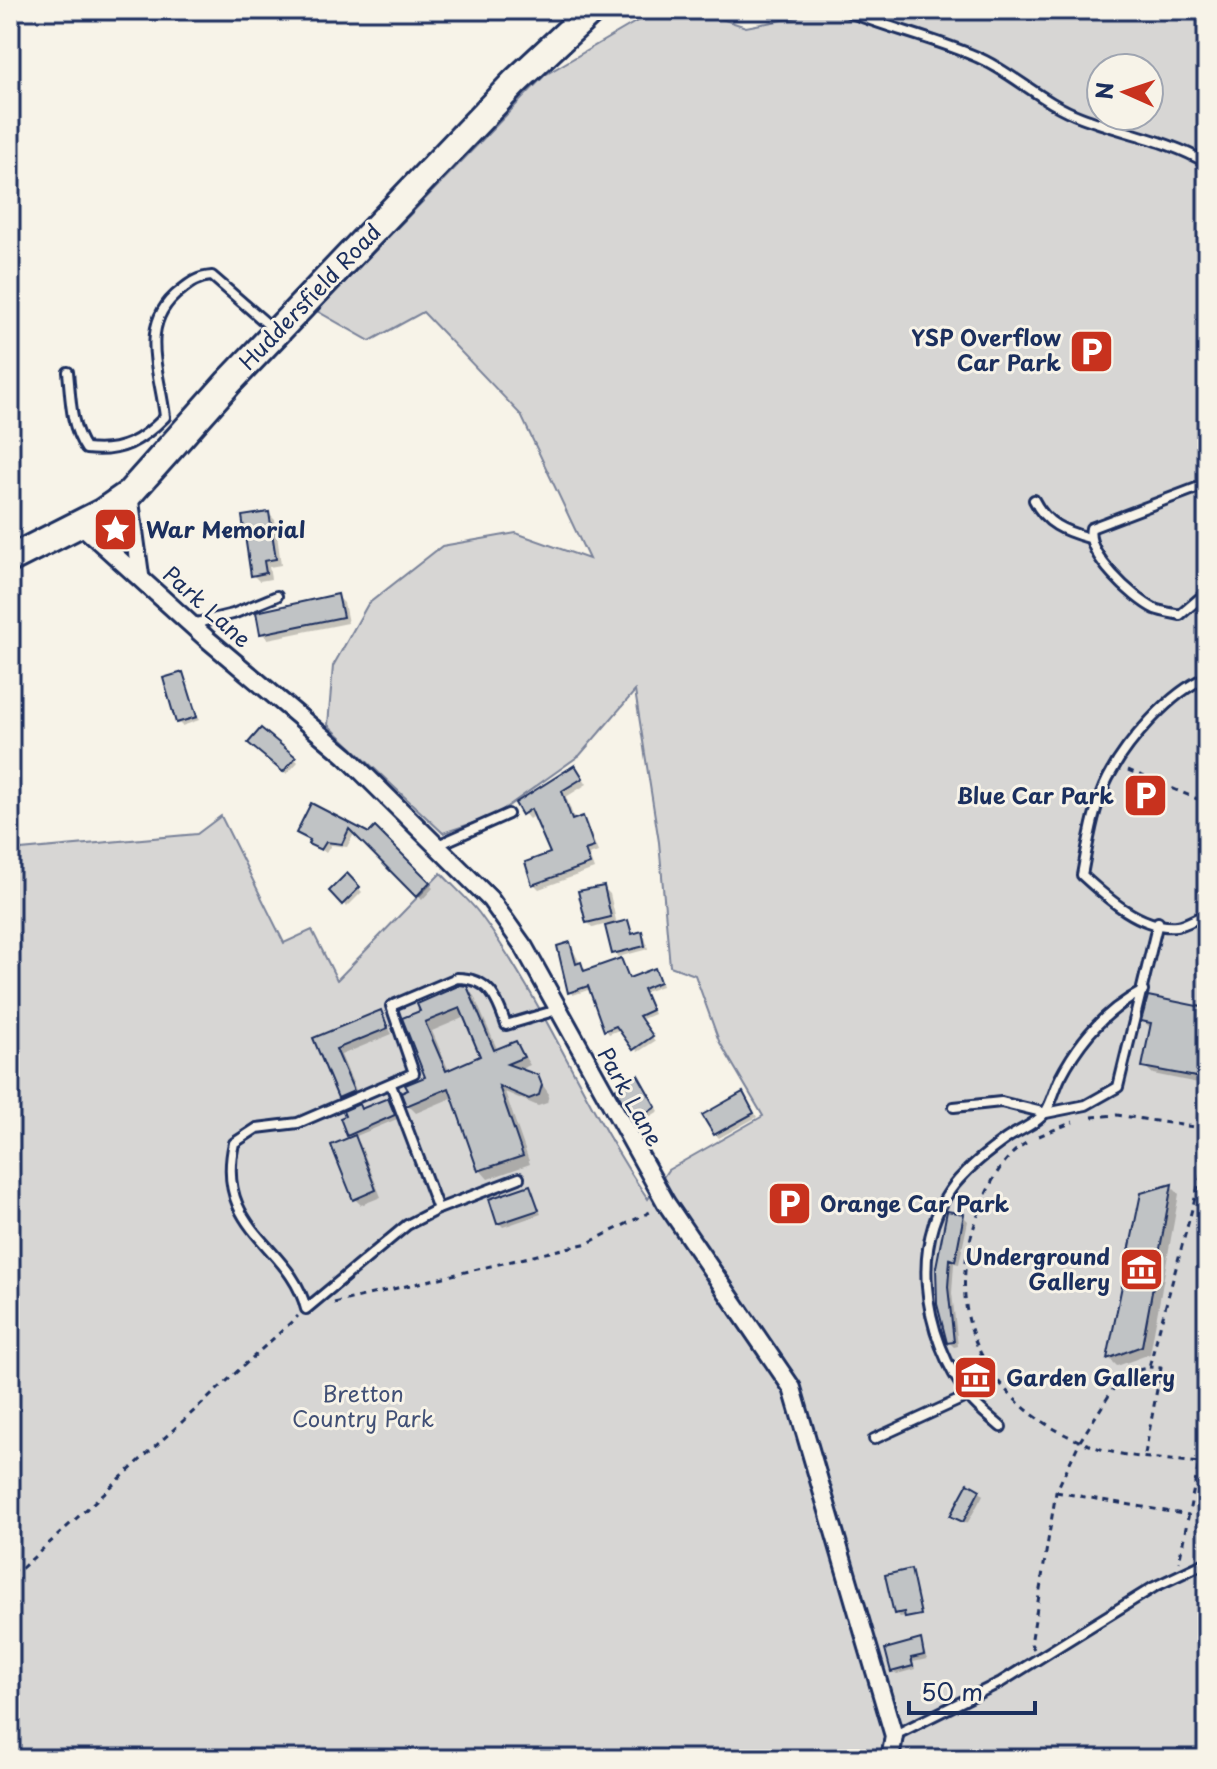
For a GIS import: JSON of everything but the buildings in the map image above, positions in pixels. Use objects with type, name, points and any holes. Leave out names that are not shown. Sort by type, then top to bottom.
[{"type":"highway","name":"Huddersfield Road","points":[[10,559],[129,494],[276,333],[515,82],[592,10]]},
{"type":"street","name":"Park Lane","points":[[129,494],[140,575]]},
{"type":"street","name":"Park Lane","points":[[79,523],[191,624],[346,756],[490,899],[524,947],[666,1203],[792,1388],[894,1736],[890,1759]]},
{"type":"lane","points":[[844,10],[970,54],[1010,74],[1041,99],[1080,117],[1189,152],[1207,163]]},
{"type":"lane","points":[[68,372],[73,424],[78,437],[86,449],[113,449],[141,440],[165,417],[154,327],[159,311],[197,277],[212,276],[222,283],[276,333]]},
{"type":"lane","points":[[1207,484],[1091,528],[1089,538],[1105,568],[1154,608],[1180,615],[1207,592]]},
{"type":"lane","points":[[1034,500],[1042,517],[1062,530],[1089,538]]},
{"type":"lane","points":[[191,624],[233,614],[277,596]]},
{"type":"lane","points":[[1207,677],[1187,685],[1148,723],[1108,778],[1082,875],[1109,900],[1142,919],[1177,926],[1207,914]]},
{"type":"lane","points":[[437,846],[483,828],[508,814]]},
{"type":"lane","points":[[1001,1427],[968,1396],[932,1322],[926,1287],[933,1230],[941,1203],[963,1175],[1004,1140],[1046,1113],[1086,1105],[1118,1087],[1158,922]]},
{"type":"lane","points":[[519,1178],[438,1209],[407,1225],[306,1309],[302,1292],[245,1221],[230,1161],[234,1143],[257,1128],[298,1123],[414,1073],[391,1006],[457,978],[467,978],[478,980],[492,991],[506,1025],[557,1010]]},
{"type":"lane","points":[[1046,1113],[1061,1076],[1087,1035],[1122,1004],[1143,991]]},
{"type":"lane","points":[[391,1085],[438,1209]]},
{"type":"lane","points":[[954,1107],[1001,1102],[1046,1113]]},
{"type":"lane","points":[[874,1439],[968,1396]]},
{"type":"lane","points":[[894,1736],[1039,1659],[1177,1573],[1207,1562]]},
{"type":"path","points":[[1118,765],[1160,786],[1207,803]]},
{"type":"path","points":[[1199,1463],[1111,1452],[1080,1441],[1055,1428],[1008,1394],[974,1343],[966,1313],[965,1279],[970,1241],[981,1207],[1006,1161],[1020,1147],[1074,1121],[1117,1115],[1207,1129]]},
{"type":"path","points":[[1149,1367],[1201,1176],[1207,1139]]},
{"type":"path","points":[[1201,1176],[1207,1175]]},
{"type":"path","points":[[10,1572],[22,1568],[306,1309],[588,1243],[666,1203]]},
{"type":"path","points":[[1039,1659],[1031,1644],[1056,1492],[1080,1441],[1122,1375],[1149,1367],[1161,1368],[1145,1456]]},
{"type":"path","points":[[1177,1573],[1207,1422]]},
{"type":"path","points":[[1056,1492],[1189,1515]]},
{"type":"green space","name":"Bretton Country Park","points":[[656,10],[694,10],[746,27],[798,17],[802,10],[1207,10],[1207,1759],[10,1759],[10,851],[197,834],[221,816],[284,943],[312,930],[337,980],[441,873],[475,908],[503,947],[604,1128],[648,1199],[668,1170],[763,1116],[719,1041],[695,975],[670,966],[659,842],[635,691],[580,755],[494,816],[443,833],[328,725],[333,666],[368,604],[442,546],[516,533],[589,559],[521,415],[423,312],[370,341],[317,311],[545,75]]},
{"type":"place","name":"YSP Overflow Car Park","points":[[1092,351]]},
{"type":"place","name":"War Memorial","points":[[115,530]]},
{"type":"place","name":"Blue Car Park","points":[[1145,796]]},
{"type":"place","name":"Orange Car Park","points":[[789,1204]]},
{"type":"place","name":"Underground Gallery","points":[[1141,1270]]},
{"type":"place","name":"Garden Gallery","points":[[975,1378]]}]
